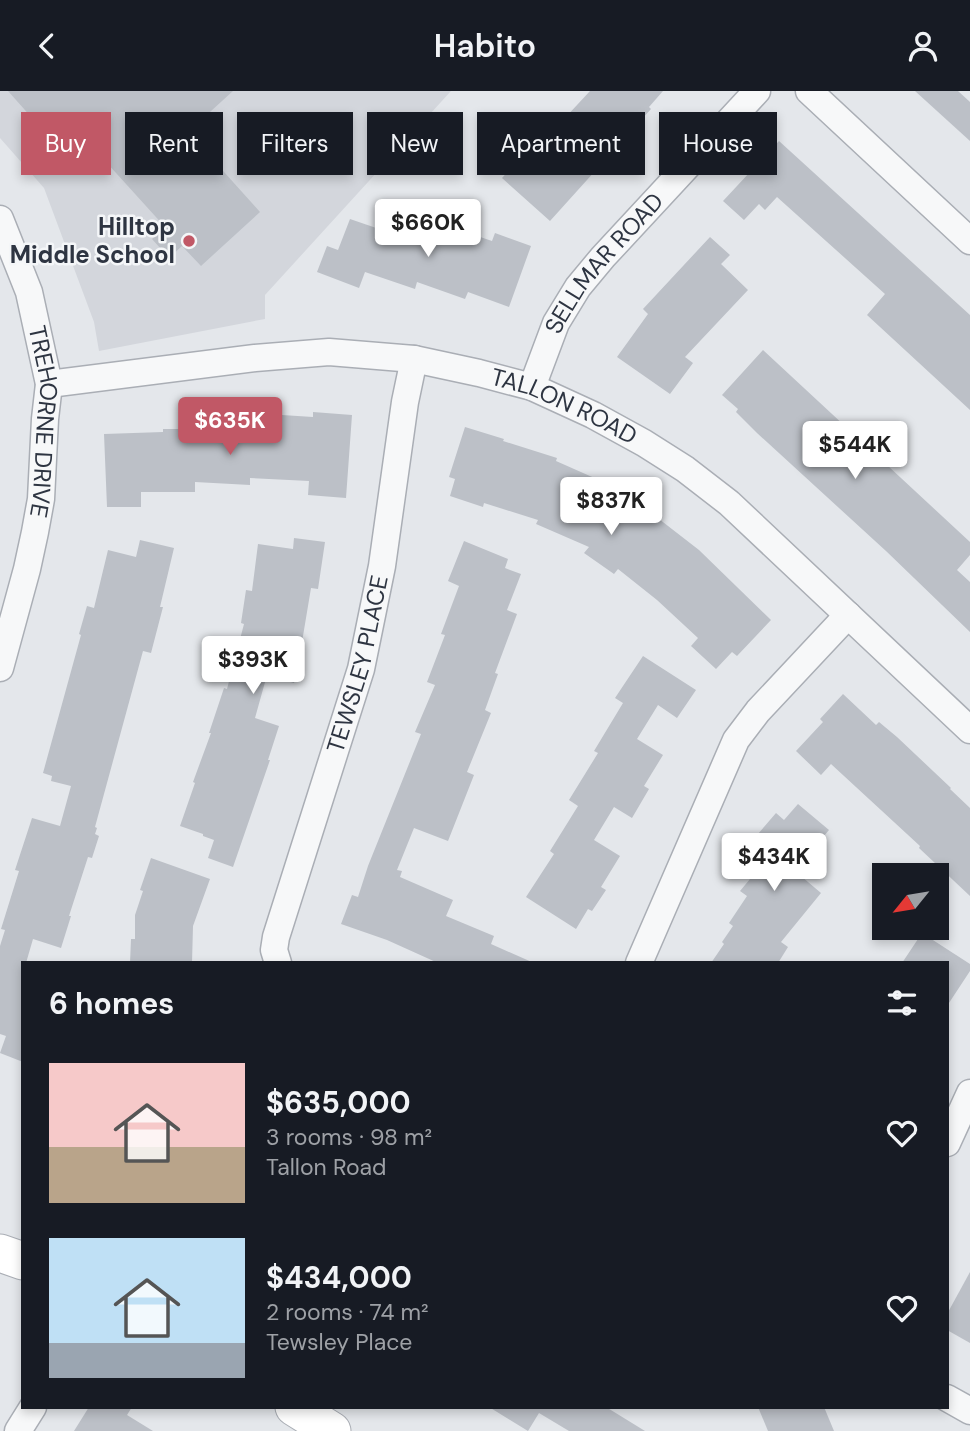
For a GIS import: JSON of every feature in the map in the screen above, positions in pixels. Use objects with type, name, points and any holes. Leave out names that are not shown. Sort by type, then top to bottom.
[{"type":"main road","points":[[0,1253],[21,1260]]},
{"type":"main road","points":[[297,1409],[332,1431]]},
{"type":"street","name":"SELLMAR ROAD","points":[[532,387],[556,323],[578,287],[757,91]]},
{"type":"street","points":[[809,91],[970,240]]},
{"type":"street","name":"TREHORNE DRIVE","points":[[0,219],[29,292],[49,384],[41,499],[27,569],[0,668]]},
{"type":"street","name":"TALLON ROAD","points":[[49,384],[255,358],[329,352],[414,359],[532,387],[624,432],[685,469],[729,503],[970,730]]},
{"type":"street","name":"TEWSLEY PLACE","points":[[277,961],[274,950],[276,937],[361,669],[382,566],[405,401],[414,359]]},
{"type":"street","points":[[640,961],[736,740],[758,711],[848,615]]},
{"type":"street","points":[[949,1139],[970,1093]]},
{"type":"street","points":[[949,1399],[970,1411]]},
{"type":"street","points":[[18,1431],[32,1409]]},
{"type":"shaded area","name":"Hilltop Middle School","points":[[0,91],[451,91],[432,112],[367,112],[367,175],[374,175],[265,295],[265,319],[99,351],[94,322],[44,188],[33,175],[111,175],[111,112],[21,112],[21,162],[0,138]]},
{"type":"building","points":[[8,91],[233,91],[210,112],[125,112],[125,175],[223,175],[223,171],[260,212],[201,266],[182,246],[169,258],[152,239],[165,227],[111,167],[111,112],[27,112]]},
{"type":"building","points":[[590,91],[663,91],[645,116],[645,112],[570,112]]},
{"type":"building","points":[[915,91],[958,91],[970,102],[970,141]]},
{"type":"building","points":[[779,141],[970,315],[970,410],[867,315],[885,294],[777,197],[765,210],[759,204],[744,220],[723,201],[747,175],[777,175]]},
{"type":"building","points":[[505,175],[591,175],[550,221],[502,178]]},
{"type":"building","points":[[392,213],[452,234],[454,228],[492,241],[495,233],[531,246],[509,307],[468,292],[465,299],[417,282],[415,289],[365,272],[359,288],[317,272],[327,246],[338,250],[350,219],[385,231]]},
{"type":"building","points":[[710,237],[730,255],[721,264],[748,290],[685,357],[693,363],[670,394],[617,357],[648,314],[643,309]]},
{"type":"building","points":[[763,350],[970,542],[970,555],[957,570],[970,582],[970,632],[757,433],[736,412],[738,409],[722,395]]},
{"type":"building","points":[[313,412],[352,415],[346,498],[308,495],[309,481],[250,478],[250,485],[195,482],[195,492],[141,492],[141,507],[107,507],[104,434],[163,432],[163,429],[228,429],[229,421],[282,424],[282,415],[313,417]]},
{"type":"building","points":[[465,427],[557,458],[556,461],[608,484],[699,550],[771,620],[737,656],[732,652],[716,669],[691,646],[698,638],[618,569],[614,574],[584,553],[589,547],[536,524],[538,520],[484,503],[483,507],[450,496],[455,479],[449,477]]},
{"type":"building","points":[[294,538],[325,542],[318,589],[311,588],[302,654],[294,683],[267,675],[255,718],[279,726],[233,867],[208,858],[214,840],[180,826],[224,688],[227,689],[244,624],[241,623],[246,590],[252,591],[258,544],[293,549]]},
{"type":"building","points":[[140,540],[174,548],[151,653],[143,651],[95,827],[95,834],[99,836],[92,858],[88,857],[61,948],[33,939],[27,961],[21,961],[21,1061],[0,1053],[6,1036],[0,1034],[0,946],[5,930],[1,929],[19,871],[15,870],[32,818],[60,826],[71,786],[51,781],[52,776],[43,773],[87,606],[94,608],[108,550],[136,557]]},
{"type":"building","points":[[464,541],[508,559],[505,568],[521,574],[507,610],[517,614],[495,673],[498,674],[485,710],[491,713],[467,772],[474,775],[448,841],[414,828],[397,870],[402,871],[400,877],[453,900],[446,916],[494,936],[491,944],[529,961],[434,961],[387,940],[341,924],[352,895],[358,897],[421,734],[415,732],[435,685],[427,682],[445,635],[441,634],[459,586],[448,581]]},
{"type":"building","points":[[643,656],[696,690],[677,718],[658,705],[637,739],[663,755],[644,786],[649,789],[632,818],[614,807],[594,840],[620,856],[601,887],[606,890],[592,911],[588,909],[576,929],[526,897],[554,854],[550,851],[578,806],[569,800],[598,753],[594,751],[623,703],[615,698]]},
{"type":"building","points":[[843,694],[876,725],[879,722],[897,737],[970,808],[970,896],[949,876],[949,863],[935,863],[831,764],[821,775],[796,751],[823,722],[820,719]]},
{"type":"building","points":[[798,804],[829,830],[795,871],[821,893],[781,942],[788,947],[779,961],[712,961],[733,926],[729,923],[747,896],[740,891],[775,849],[758,834],[776,813],[784,820]]},
{"type":"building","points":[[151,858],[210,879],[193,926],[192,961],[130,961],[131,939],[135,939],[135,915],[143,891],[140,890]]},
{"type":"building","points":[[917,940],[933,940],[970,964],[970,971],[949,1003],[949,961],[903,961]]},
{"type":"building","points":[[970,1272],[970,1343],[949,1331],[949,1310]]},
{"type":"building","points":[[88,1409],[131,1409],[127,1415],[153,1431],[74,1431]]},
{"type":"building","points":[[492,1409],[609,1409],[645,1431],[569,1431],[539,1413],[528,1431]]},
{"type":"building","points":[[759,1409],[825,1409],[834,1431],[768,1431]]},
{"type":"place","name":"Hilltop Middle School","points":[[189,241]]}]
